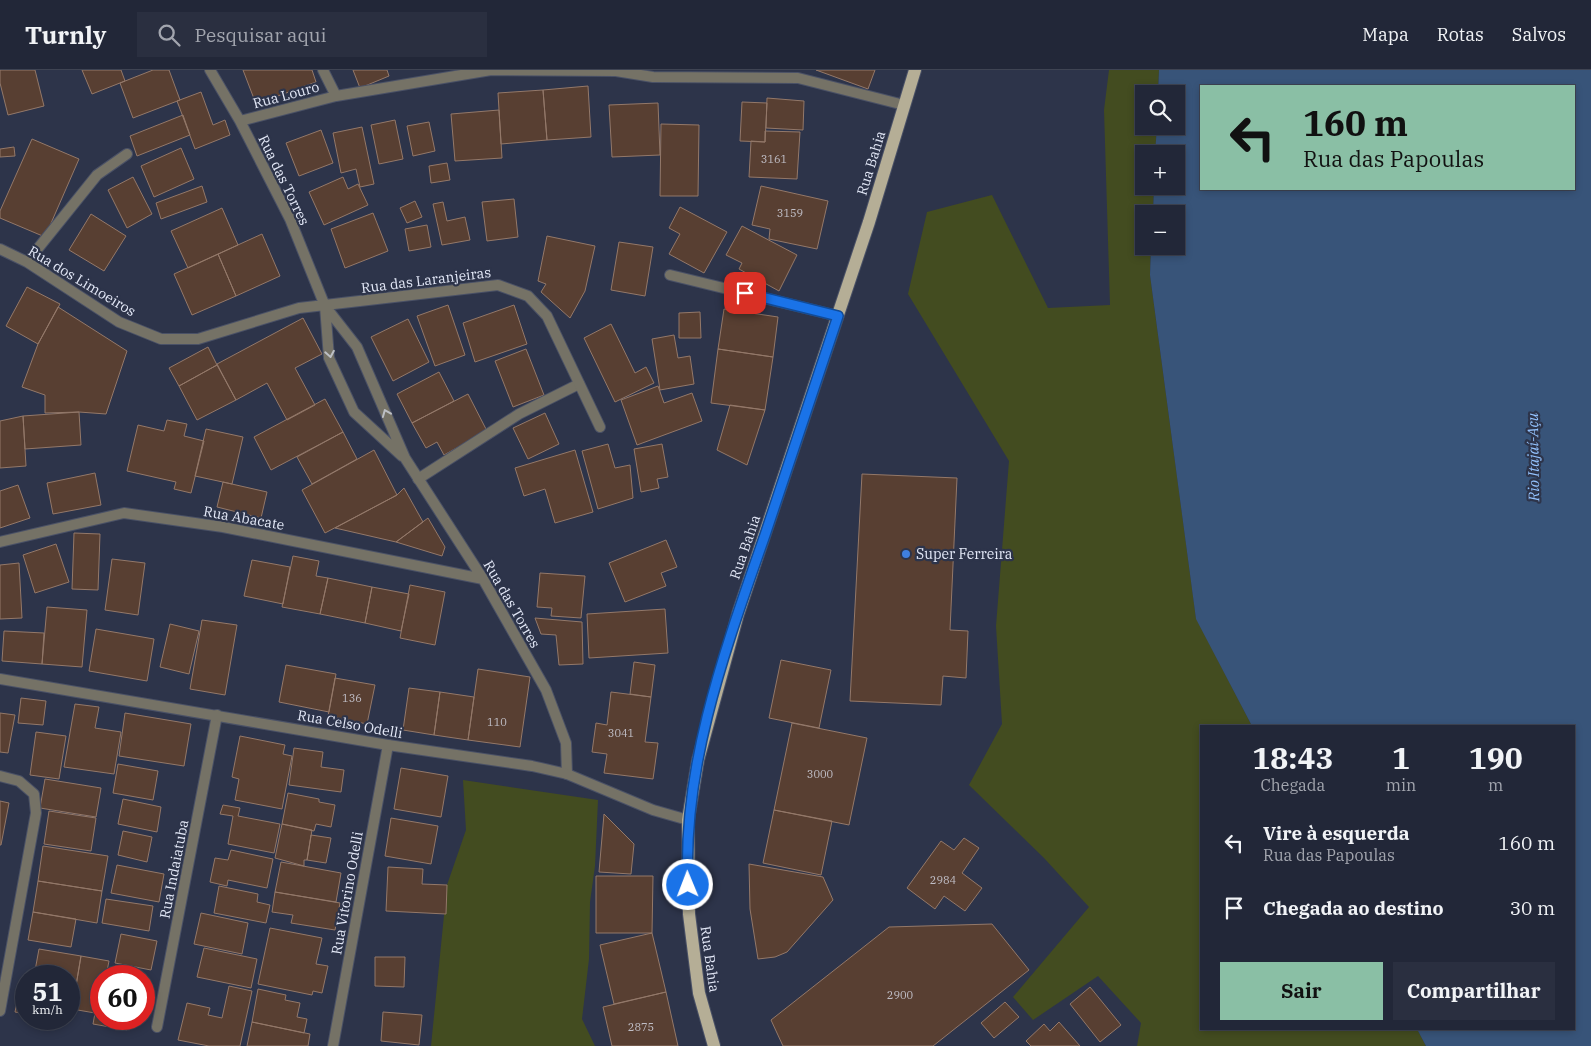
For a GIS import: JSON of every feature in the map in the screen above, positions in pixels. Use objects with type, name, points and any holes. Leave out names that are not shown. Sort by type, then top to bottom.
[{"type":"main road","name":"Rua Bahia","points":[[714,1046],[699,993],[693,952],[687,871],[688,820],[698,760],[717,683],[745,591],[838,316],[915,70]]},
{"type":"street","name":"Rua das Torres","points":[[210,70],[240,121],[290,219],[325,306],[357,347],[405,458],[483,579],[546,690],[566,742],[567,774]]},
{"type":"street","points":[[323,70],[336,96]]},
{"type":"street","name":"Rua Louro","points":[[240,121],[336,96],[491,70],[616,71],[653,77],[797,74],[904,105]]},
{"type":"street","points":[[27,262],[97,175],[127,154]]},
{"type":"street","name":"Rua dos Limoeiros","points":[[0,249],[27,262],[120,322],[161,340],[198,339],[299,308],[325,306]]},
{"type":"street","points":[[670,275],[838,316]]},
{"type":"street","name":"Rua das Laranjeiras","points":[[325,306],[498,285],[528,296],[547,316],[600,427]]},
{"type":"street","name":"Rua das Torres","points":[[325,306],[329,358],[354,412],[405,458]]},
{"type":"street","points":[[418,479],[519,414],[579,384]]},
{"type":"street","name":"Rua Abacate","points":[[0,542],[124,513],[223,527],[483,579]]},
{"type":"street","name":"Rua Celso Odelli","points":[[0,679],[388,745],[532,766],[567,774],[653,810],[688,820]]},
{"type":"street","name":"Rua Indaiatuba","points":[[157,1027],[217,715]]},
{"type":"street","name":"Rua Vitorino Odelli","points":[[333,1046],[388,745]]},
{"type":"street","points":[[0,776],[19,782],[34,794],[36,813],[0,1011]]},
{"type":"green space","points":[[1109,70],[1159,70],[1158,85],[1135,85],[1135,135],[1156,135],[1156,145],[1135,145],[1135,195],[1154,195],[1153,205],[1135,205],[1135,255],[1151,255],[1150,275],[1196,618],[1251,725],[1200,725],[1200,1030],[1418,1030],[1426,1046],[1137,1046],[1141,1023],[1098,976],[1033,1020],[1013,997],[1089,907],[1044,858],[969,785],[1002,724],[996,626],[1009,461],[908,294],[927,212],[992,195],[1048,308],[1110,305],[1104,110]]},
{"type":"green space","points":[[463,780],[598,800],[595,866],[590,902],[589,959],[582,1019],[595,1046],[431,1046],[447,885],[466,830]]},
{"type":"water","name":"Rio Itajaí-Açu","points":[[1159,70],[1591,70],[1591,1046],[1426,1046],[1418,1030],[1575,1030],[1575,725],[1251,725],[1196,619],[1150,275],[1151,255],[1185,255],[1185,205],[1153,205],[1154,195],[1185,195],[1185,145],[1156,145],[1156,135],[1185,135],[1185,85],[1158,85]]},
{"type":"building","points":[[0,70],[35,70],[44,106],[8,115],[0,83]]},
{"type":"building","points":[[82,70],[121,70],[125,81],[92,94]]},
{"type":"building","points":[[153,70],[169,70],[180,100],[133,118],[120,83]]},
{"type":"building","points":[[243,70],[312,70],[316,82],[256,104]]},
{"type":"building","points":[[353,70],[387,70],[389,76],[360,88]]},
{"type":"building","points":[[816,70],[875,70],[868,89]]},
{"type":"building","points":[[588,86],[591,137],[547,140],[543,90]]},
{"type":"building","points":[[543,90],[547,140],[501,144],[498,93]]},
{"type":"building","points":[[201,92],[213,125],[225,120],[230,135],[195,149],[177,101]]},
{"type":"building","points":[[767,98],[804,101],[803,130],[766,128]]},
{"type":"building","points":[[742,102],[767,103],[765,142],[740,141]]},
{"type":"building","points":[[658,103],[660,155],[612,157],[609,105]]},
{"type":"building","points":[[499,110],[502,158],[455,161],[451,114]]},
{"type":"building","points":[[183,115],[190,135],[137,156],[130,136]]},
{"type":"building","points":[[395,120],[403,159],[379,164],[371,125]]},
{"type":"building","points":[[429,122],[435,151],[413,156],[407,126]]},
{"type":"building","points":[[661,124],[699,125],[698,196],[660,196]]},
{"type":"building","points":[[362,127],[374,184],[360,187],[356,169],[341,173],[333,133]]},
{"type":"building","points":[[321,130],[333,163],[299,176],[286,143]]},
{"type":"building","points":[[765,131],[800,132],[797,179],[749,177],[751,141],[765,142]]},
{"type":"building","points":[[32,139],[79,159],[45,237],[0,218],[0,211]]},
{"type":"building","points":[[14,147],[15,156],[0,157],[0,149]]},
{"type":"building","points":[[181,148],[194,179],[154,197],[141,166]]},
{"type":"building","points":[[447,163],[450,180],[431,183],[429,166]]},
{"type":"building","points":[[133,177],[152,214],[127,228],[108,190]]},
{"type":"building","points":[[343,177],[348,189],[358,184],[368,205],[324,225],[309,192]]},
{"type":"building","points":[[202,186],[207,202],[161,219],[156,203]]},
{"type":"building","points":[[761,186],[828,201],[817,249],[769,239],[770,229],[752,225]]},
{"type":"building","points":[[514,199],[518,237],[487,241],[482,202]]},
{"type":"building","points":[[415,201],[422,217],[407,223],[400,208]]},
{"type":"building","points":[[443,202],[447,221],[465,217],[470,240],[442,245],[433,204]]},
{"type":"building","points":[[680,207],[727,232],[704,273],[669,254],[680,234],[669,228]]},
{"type":"building","points":[[222,208],[238,245],[188,268],[171,231]]},
{"type":"building","points":[[373,213],[388,251],[345,268],[331,229]]},
{"type":"building","points":[[91,214],[126,236],[104,271],[69,250]]},
{"type":"building","points":[[427,225],[431,247],[409,251],[405,229]]},
{"type":"building","points":[[742,226],[797,255],[779,291],[739,269],[742,263],[726,255]]},
{"type":"building","points":[[262,234],[280,276],[236,296],[218,254]]},
{"type":"building","points":[[547,236],[595,246],[585,291],[570,318],[541,292],[546,284],[538,281]]},
{"type":"building","points":[[619,242],[653,247],[645,296],[611,290]]},
{"type":"building","points":[[218,254],[236,296],[192,315],[174,274]]},
{"type":"building","points":[[27,287],[60,304],[38,344],[6,326]]},
{"type":"building","points":[[448,305],[465,355],[435,366],[417,316]]},
{"type":"building","points":[[514,305],[527,344],[475,362],[463,323]]},
{"type":"building","points":[[58,307],[127,351],[106,414],[79,412],[45,413],[45,395],[22,387],[38,344]]},
{"type":"building","points":[[724,309],[778,317],[773,357],[718,349]]},
{"type":"building","points":[[700,312],[701,338],[679,338],[679,313]]},
{"type":"building","points":[[303,318],[322,354],[295,368],[315,405],[287,420],[267,383],[236,400],[217,364]]},
{"type":"building","points":[[408,319],[429,362],[393,381],[371,337]]},
{"type":"building","points":[[611,324],[635,373],[646,367],[654,383],[615,402],[584,338]]},
{"type":"building","points":[[674,335],[678,358],[690,356],[694,384],[660,390],[652,339]]},
{"type":"building","points":[[208,347],[217,365],[179,386],[169,368]]},
{"type":"building","points":[[526,349],[544,395],[513,407],[495,361]]},
{"type":"building","points":[[718,349],[773,357],[765,410],[711,403]]},
{"type":"building","points":[[217,365],[236,400],[197,420],[179,386]]},
{"type":"building","points":[[439,372],[454,401],[412,423],[397,394]]},
{"type":"building","points":[[658,386],[664,403],[692,393],[702,421],[637,445],[621,400]]},
{"type":"building","points":[[468,394],[487,431],[444,455],[437,442],[426,448],[412,423]]},
{"type":"building","points":[[325,399],[343,432],[271,470],[254,437]]},
{"type":"building","points":[[730,405],[765,410],[747,465],[717,450]]},
{"type":"building","points":[[79,412],[81,445],[25,449],[23,416]]},
{"type":"building","points":[[545,413],[559,444],[528,459],[513,428]]},
{"type":"building","points":[[23,416],[26,466],[0,468],[0,421]]},
{"type":"building","points":[[167,420],[187,424],[184,436],[204,441],[191,493],[174,489],[176,482],[127,471],[138,425],[164,431]]},
{"type":"building","points":[[206,429],[243,437],[232,484],[195,476]]},
{"type":"building","points":[[343,432],[357,459],[312,484],[297,457]]},
{"type":"building","points":[[608,444],[615,468],[630,465],[633,498],[598,509],[582,451]]},
{"type":"building","points":[[662,444],[668,477],[657,479],[659,488],[641,492],[634,449]]},
{"type":"building","points":[[374,450],[397,495],[325,533],[302,490]]},
{"type":"building","points":[[575,450],[593,512],[555,523],[545,489],[524,496],[515,468]]},
{"type":"building","points":[[95,473],[101,505],[53,514],[47,483]]},
{"type":"building","name":"Super Ferreira","points":[[862,474],[957,478],[950,630],[968,631],[966,678],[943,676],[941,705],[850,701]]},
{"type":"building","points":[[223,482],[267,492],[261,518],[217,507]]},
{"type":"building","points":[[18,485],[30,518],[0,528],[0,491]]},
{"type":"building","points":[[404,488],[423,522],[396,542],[335,528],[397,495]]},
{"type":"building","points":[[428,518],[445,547],[442,556],[396,542]]},
{"type":"building","points":[[74,533],[100,534],[98,590],[72,589]]},
{"type":"building","points":[[666,540],[677,567],[661,573],[666,586],[625,602],[609,563]]},
{"type":"building","points":[[56,544],[69,582],[35,593],[23,555]]},
{"type":"building","points":[[293,556],[319,561],[316,576],[328,578],[320,614],[282,607]]},
{"type":"building","points":[[112,559],[145,563],[138,615],[105,610]]},
{"type":"building","points":[[252,560],[290,567],[283,604],[244,596]]},
{"type":"building","points":[[19,563],[22,618],[0,619],[0,565]]},
{"type":"building","points":[[540,573],[585,576],[581,618],[551,616],[552,608],[537,607]]},
{"type":"building","points":[[328,578],[372,587],[365,623],[320,614]]},
{"type":"building","points":[[410,585],[445,592],[435,645],[400,638]]},
{"type":"building","points":[[372,587],[409,594],[401,631],[365,623]]},
{"type":"building","points":[[47,607],[87,610],[82,667],[42,664]]},
{"type":"building","points":[[665,609],[668,653],[589,658],[587,614]]},
{"type":"building","points":[[535,618],[582,622],[583,664],[559,665],[556,635],[541,634]]},
{"type":"building","points":[[202,620],[237,625],[225,695],[190,689]]},
{"type":"building","points":[[170,624],[199,631],[189,674],[160,667]]},
{"type":"building","points":[[96,629],[154,639],[147,681],[89,671]]},
{"type":"building","points":[[4,631],[44,633],[42,664],[2,661]]},
{"type":"building","points":[[781,660],[831,670],[819,728],[769,718]]},
{"type":"building","points":[[634,662],[655,665],[651,697],[630,694]]},
{"type":"building","points":[[286,665],[336,674],[329,712],[279,702]]},
{"type":"building","points":[[478,669],[530,677],[520,747],[468,740]]},
{"type":"building","points":[[335,678],[375,685],[367,724],[328,716]]},
{"type":"building","points":[[409,688],[440,692],[434,735],[403,730]]},
{"type":"building","points":[[440,692],[474,697],[468,740],[434,735]]},
{"type":"building","points":[[611,692],[651,697],[645,742],[658,743],[653,779],[604,773],[607,754],[592,752],[596,723],[607,725]]},
{"type":"building","points":[[21,698],[46,701],[43,725],[18,723]]},
{"type":"building","points":[[75,704],[99,707],[95,728],[121,732],[114,774],[64,767]]},
{"type":"building","points":[[0,713],[15,715],[8,753],[0,752]]},
{"type":"building","points":[[125,713],[191,724],[184,766],[119,756]]},
{"type":"building","points":[[792,723],[867,738],[849,825],[774,810]]},
{"type":"building","points":[[36,732],[66,736],[59,779],[30,775]]},
{"type":"building","points":[[240,736],[285,745],[283,754],[292,756],[282,809],[235,800],[239,779],[232,777]]},
{"type":"building","points":[[294,748],[323,752],[321,767],[344,770],[341,792],[289,785]]},
{"type":"building","points":[[118,764],[158,771],[153,800],[113,793]]},
{"type":"building","points":[[401,768],[448,776],[441,817],[394,809]]},
{"type":"building","points":[[45,779],[101,788],[96,817],[40,808]]},
{"type":"building","points":[[288,793],[319,799],[319,802],[335,805],[331,827],[316,824],[314,831],[282,824]]},
{"type":"building","points":[[123,799],[161,807],[157,832],[118,824]]},
{"type":"building","points":[[0,801],[9,803],[1,845],[0,845]]},
{"type":"building","points":[[223,805],[240,808],[238,816],[280,824],[274,853],[228,844],[233,816],[220,814]]},
{"type":"building","points":[[774,810],[832,821],[821,875],[763,863]]},
{"type":"building","points":[[49,811],[96,818],[91,851],[44,844]]},
{"type":"building","points":[[604,814],[634,844],[631,874],[599,872]]},
{"type":"building","points":[[391,818],[438,826],[431,864],[385,856]]},
{"type":"building","points":[[282,824],[312,830],[307,860],[304,860],[304,866],[275,858]]},
{"type":"building","points":[[123,831],[152,837],[147,862],[118,855]]},
{"type":"building","points":[[311,835],[331,838],[326,863],[307,860]]},
{"type":"building","points":[[964,838],[979,848],[962,873],[982,888],[965,911],[944,896],[935,909],[907,888],[941,841],[954,850]]},
{"type":"building","points":[[43,846],[108,856],[102,891],[38,881]]},
{"type":"building","points":[[231,850],[273,859],[267,888],[228,880],[227,886],[210,882],[215,858],[228,860]]},
{"type":"building","points":[[281,862],[341,873],[336,902],[275,892]]},
{"type":"building","points":[[749,864],[823,877],[833,900],[787,952],[775,957],[758,959],[750,909]]},
{"type":"building","points":[[117,865],[164,874],[159,902],[111,893]]},
{"type":"building","points":[[388,867],[423,869],[422,884],[447,885],[446,914],[386,911]]},
{"type":"building","points":[[596,876],[653,876],[652,933],[596,933]]},
{"type":"building","points":[[38,881],[102,891],[97,923],[33,912]]},
{"type":"building","points":[[219,886],[258,894],[257,902],[270,905],[266,923],[214,913]]},
{"type":"building","points":[[275,892],[340,903],[335,930],[291,923],[293,915],[272,912]]},
{"type":"building","points":[[106,899],[153,906],[149,931],[102,923]]},
{"type":"building","points":[[33,912],[76,919],[71,947],[28,940]]},
{"type":"building","points":[[201,913],[248,923],[242,954],[194,944]]},
{"type":"building","points":[[992,924],[1029,970],[933,1046],[783,1046],[771,1020],[889,927]]},
{"type":"building","points":[[270,928],[322,938],[316,964],[328,966],[322,993],[313,991],[312,995],[258,984]]},
{"type":"building","points":[[652,933],[666,992],[614,1004],[600,945]]},
{"type":"building","points":[[121,934],[157,941],[152,965],[115,963]]},
{"type":"building","points":[[204,948],[257,959],[251,988],[197,977]]},
{"type":"building","points":[[39,949],[81,956],[80,965],[36,965]]},
{"type":"building","points":[[81,956],[109,961],[108,965],[90,965],[90,1012],[80,1010]]},
{"type":"building","points":[[375,957],[405,957],[404,987],[375,986]]},
{"type":"building","points":[[229,986],[252,991],[240,1046],[209,1046],[178,1040],[187,1003],[210,1008],[208,1015],[222,1018]]},
{"type":"building","points":[[1090,987],[1121,1025],[1100,1042],[1070,1004]]},
{"type":"building","points":[[258,989],[286,995],[285,1000],[300,1003],[297,1017],[307,1019],[304,1033],[252,1022]]},
{"type":"building","points":[[666,992],[678,1046],[612,1046],[603,1007]]},
{"type":"building","points":[[1005,1002],[1019,1017],[994,1038],[981,1023]]},
{"type":"building","points":[[383,1012],[422,1015],[419,1045],[381,1041]]},
{"type":"building","points":[[252,1022],[310,1034],[308,1046],[247,1046]]},
{"type":"building","points":[[1059,1022],[1080,1046],[1031,1046],[1026,1041],[1044,1024],[1050,1031]]},
{"type":"place","name":"Super Ferreira","points":[[906,554]]},
{"type":"route","points":[[688,885],[688,820],[698,760],[717,683],[745,591],[838,316],[745,293]]}]
